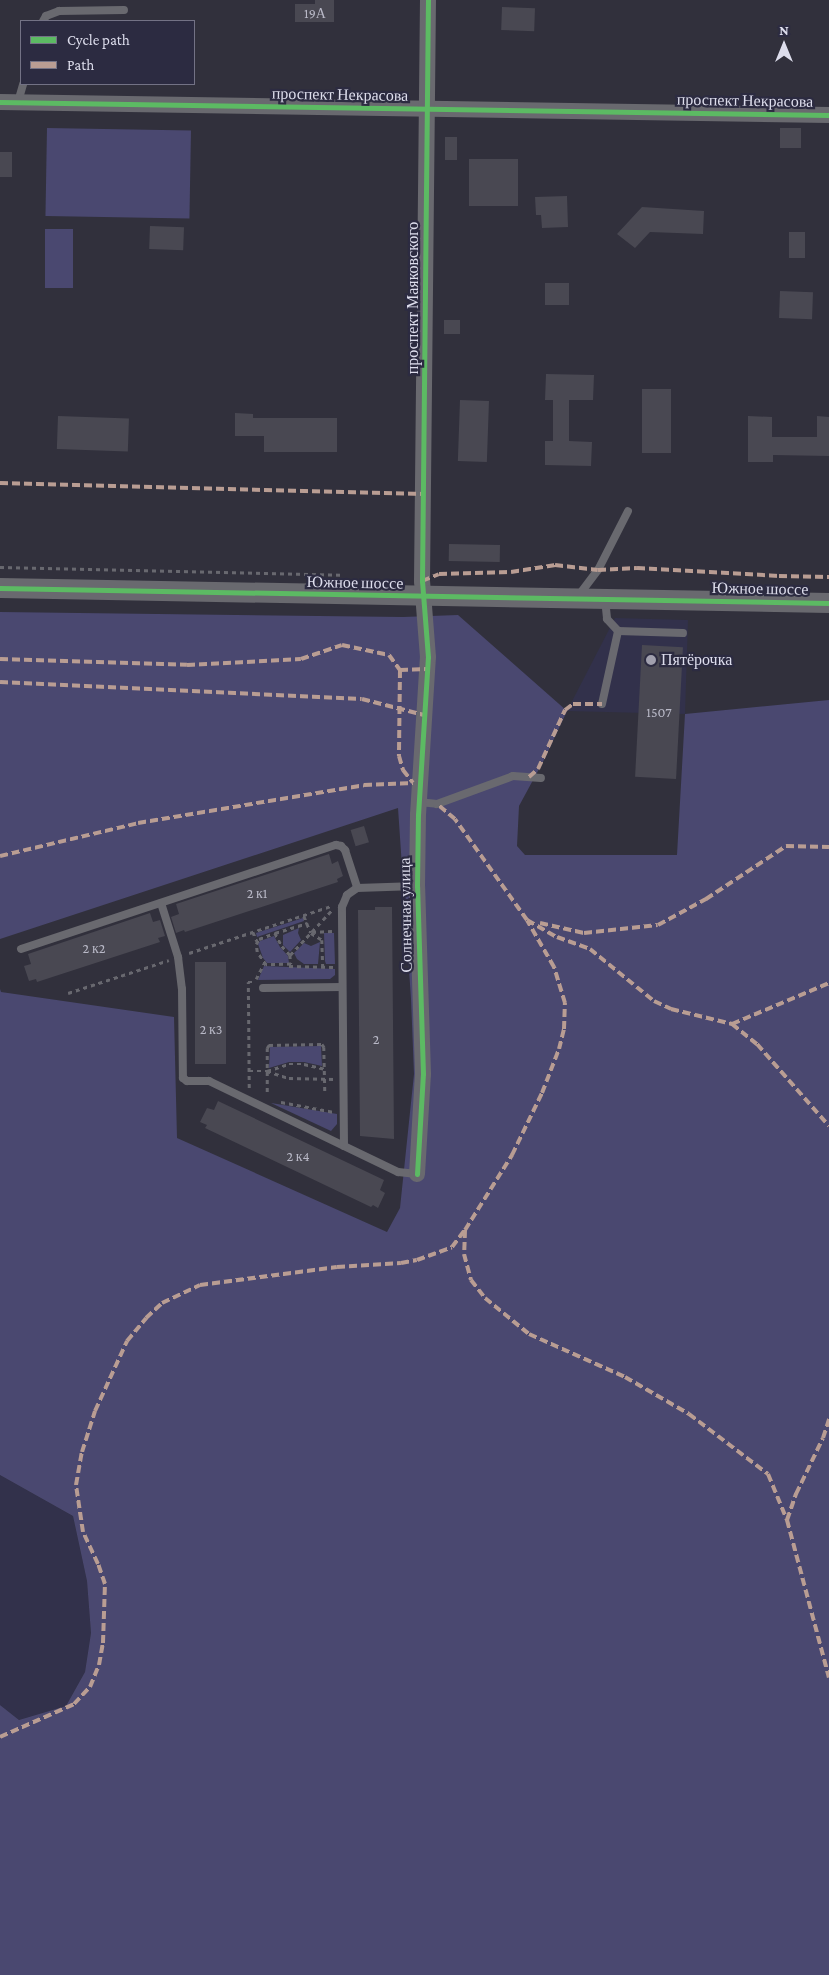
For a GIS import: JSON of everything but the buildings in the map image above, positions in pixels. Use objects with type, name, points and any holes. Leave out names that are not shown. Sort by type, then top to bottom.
[{"type":"street","name":"проспект Маяковского","points":[[422,597],[428,0]]},
{"type":"street","name":"проспект Некрасова","points":[[0,102],[829,115]]},
{"type":"street","name":"Южное шоссе","points":[[0,588],[829,603]]},
{"type":"street","name":"Солнечная улица","points":[[417,1174],[423,1074],[417,886],[419,802],[428,657],[422,597]]},
{"type":"lane","points":[[44,20],[46,16],[58,11],[124,10]]},
{"type":"lane","points":[[18,102],[23,85]]},
{"type":"lane","points":[[577,599],[598,570],[628,511]]},
{"type":"lane","points":[[605,599],[607,619],[618,631],[683,633]]},
{"type":"lane","points":[[602,704],[618,631]]},
{"type":"lane","points":[[419,802],[437,804],[513,776],[541,778]]},
{"type":"lane","points":[[22,949],[336,845],[341,846],[345,850],[357,888]]},
{"type":"lane","points":[[344,1146],[342,907],[347,895],[357,888],[417,886]]},
{"type":"lane","points":[[161,903],[178,956],[182,989],[183,1078],[187,1082],[209,1081],[398,1172],[417,1174]]},
{"type":"lane","points":[[264,985],[342,987]]},
{"type":"path","points":[[0,567],[351,576]]},
{"type":"path","points":[[68,993],[338,904],[290,955]]},
{"type":"path","points":[[304,915],[311,933],[322,940],[322,966]]},
{"type":"path","points":[[257,941],[267,935],[307,923]]},
{"type":"path","points":[[311,933],[342,931]]},
{"type":"path","points":[[253,932],[257,941],[257,952],[264,963]]},
{"type":"path","points":[[275,933],[292,960],[291,964],[287,966]]},
{"type":"path","points":[[264,963],[287,966],[342,966]]},
{"type":"path","points":[[255,982],[264,963]]},
{"type":"path","points":[[248,1100],[248,982],[264,985]]},
{"type":"path","points":[[267,1092],[266,1048],[269,1045],[322,1044],[324,1047],[325,1092]]},
{"type":"path","points":[[249,1071],[267,1071],[289,1064],[304,1064],[325,1069]]},
{"type":"path","points":[[267,1071],[289,1078],[325,1079]]},
{"type":"path","points":[[277,1102],[343,1113]]},
{"type":"shaded area","points":[[47,128],[191,131],[189,218],[45,216]]},
{"type":"shaded area","points":[[45,229],[73,229],[73,288],[45,288]]},
{"type":"shaded area","points":[[0,612],[403,617],[458,615],[567,711],[545,758],[519,806],[517,846],[525,855],[677,855],[685,714],[829,700],[829,1975],[0,1975],[0,1705],[19,1720],[66,1706],[85,1672],[91,1633],[87,1581],[73,1516],[0,1475],[0,989],[1,992],[174,1017],[177,1138],[387,1232],[400,1208],[414,1074],[411,999],[398,808],[0,939]]},
{"type":"shaded area","points":[[615,618],[688,620],[685,714],[567,711]]},
{"type":"shaded area","points":[[303,918],[304,921],[257,937],[256,933]]},
{"type":"shaded area","points":[[299,928],[298,933],[301,940],[290,952],[283,945],[283,935]]},
{"type":"shaded area","points":[[324,933],[334,933],[335,964],[326,964]]},
{"type":"shaded area","points":[[274,936],[288,956],[289,963],[267,963],[263,958],[258,944],[260,941]]},
{"type":"shaded area","points":[[320,942],[318,964],[304,964],[297,959],[294,953],[304,943],[311,946]]},
{"type":"shaded area","points":[[264,966],[335,969],[335,975],[330,979],[258,980]]},
{"type":"shaded area","points":[[321,1046],[322,1066],[304,1062],[289,1062],[269,1068],[270,1047]]},
{"type":"shaded area","points":[[271,1103],[337,1114],[337,1124],[331,1131]]},
{"type":"shaded area","points":[[0,1475],[73,1516],[87,1581],[91,1633],[85,1672],[66,1706],[19,1720],[0,1705]]},
{"type":"marked path","points":[[0,483],[424,494]]},
{"type":"marked path","points":[[422,581],[439,574],[511,572],[555,565],[598,570],[637,568],[829,577]]},
{"type":"marked path","points":[[0,659],[187,665],[301,659],[342,645],[389,655],[400,670],[427,669]]},
{"type":"marked path","points":[[400,670],[399,756],[403,770],[413,783]]},
{"type":"marked path","points":[[0,682],[362,699],[424,715]]},
{"type":"marked path","points":[[529,777],[538,769],[565,710],[573,704],[602,704]]},
{"type":"marked path","points":[[0,856],[138,823],[364,785],[413,783]]},
{"type":"marked path","points":[[0,1737],[74,1704],[90,1687],[99,1665],[103,1643],[105,1584],[83,1532],[76,1485],[82,1452],[95,1411],[127,1341],[146,1318],[162,1303],[200,1285],[337,1267],[401,1263],[417,1260],[452,1247],[465,1230],[512,1155],[542,1093],[559,1049],[564,1029],[565,1003],[554,967],[527,920],[455,819],[437,804]]},
{"type":"marked path","points":[[540,923],[584,933],[658,925],[706,899],[786,846],[829,847]]},
{"type":"marked path","points":[[527,920],[557,937],[590,949],[654,1001],[671,1009],[732,1024],[757,1044],[829,1126]]},
{"type":"marked path","points":[[732,1024],[829,983]]},
{"type":"marked path","points":[[465,1230],[464,1254],[471,1280],[485,1298],[529,1334],[625,1377],[689,1414],[768,1474],[787,1520],[829,1678]]},
{"type":"marked path","points":[[787,1520],[796,1494],[823,1438],[829,1419]]},
{"type":"cycle path","points":[[417,1174],[423,1074],[417,886],[418,815],[428,657],[422,581],[428,0]]},
{"type":"cycle path","points":[[0,102],[829,115]]},
{"type":"cycle path","points":[[0,588],[829,603]]},
{"type":"place","name":"Пятёрочка","points":[[651,660]]}]
